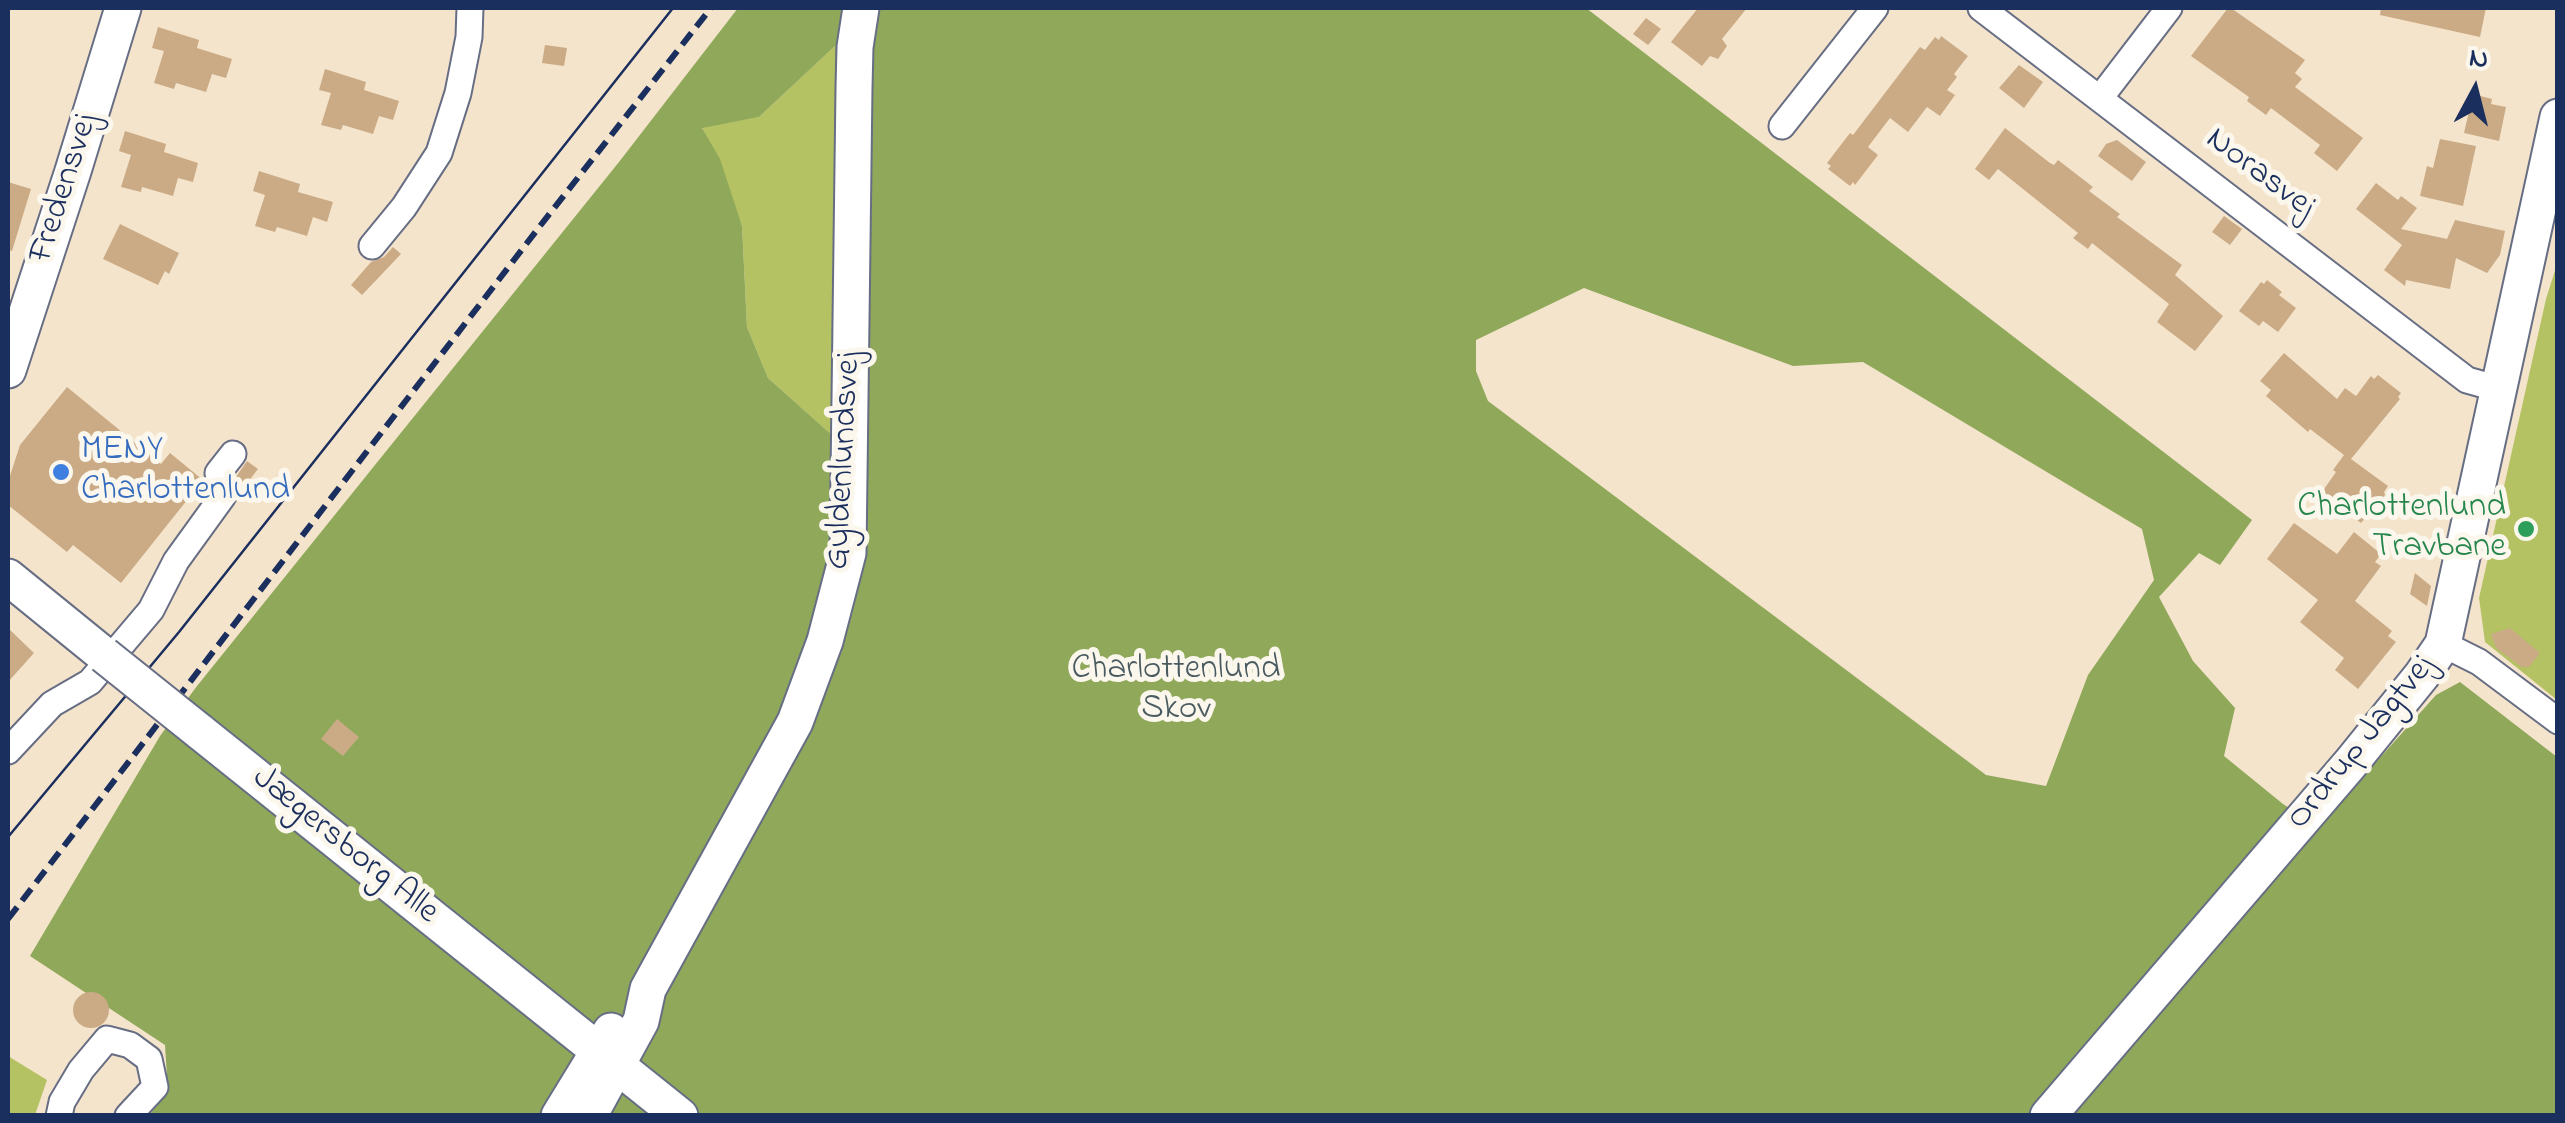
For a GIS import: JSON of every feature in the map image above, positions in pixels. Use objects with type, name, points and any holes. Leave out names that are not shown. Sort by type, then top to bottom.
[{"type":"street","name":"Fredensvej","points":[[8,370],[123,8]]},
{"type":"street","points":[[372,246],[404,207],[439,153],[470,37],[470,8]]},
{"type":"street","name":"Gyldenlundsvej","points":[[608,1058],[641,1021],[648,990],[795,722],[825,641],[848,553],[854,88],[862,8]]},
{"type":"street","points":[[1782,126],[1875,8]]},
{"type":"street","name":"Norasvej","points":[[1981,8],[2467,380],[2499,389]]},
{"type":"street","points":[[2100,98],[2170,8]]},
{"type":"street","name":"Ordrup Jagtvej","points":[[2048,1116],[2350,764],[2443,644],[2558,116]]},
{"type":"street","points":[[8,751],[52,704],[90,682],[151,610],[176,562],[223,496],[218,474],[234,454]]},
{"type":"street","name":"Jægersborg Alle","points":[[8,577],[680,1116]]},
{"type":"street","points":[[2443,644],[2479,662],[2558,721]]},
{"type":"street","points":[[58,1116],[81,1070],[107,1039],[130,1044],[149,1059],[155,1087],[128,1116]]},
{"type":"street","points":[[559,1116],[608,1058]]},
{"type":"street","points":[[589,1116],[608,1058]]},
{"type":"green space","name":"Charlottenlund Skov","points":[[738,8],[1586,8],[2252,520],[2220,565],[2199,553],[2159,597],[2193,661],[2235,708],[2224,756],[2283,804],[2318,827],[2436,695],[2460,682],[2557,757],[2557,1115],[149,1115],[168,1092],[165,1045],[30,956],[160,736],[197,686],[619,162]],"holes":[[[835,46],[833,436],[768,378],[747,327],[742,226],[720,159],[702,128],[759,117]],[[1584,288],[1793,366],[1863,362],[2142,529],[2154,580],[2088,675],[2046,786],[1986,775],[1488,401],[1476,371],[1476,340]]]},
{"type":"green space","points":[[836,45],[834,437],[768,378],[747,327],[742,226],[702,127],[759,117]]},
{"type":"green space","name":"Charlottenlund Travbane","points":[[2557,264],[2557,700],[2485,642],[2479,598]]},
{"type":"green space","points":[[8,1056],[47,1080],[35,1115],[8,1115]]},
{"type":"building","points":[[1698,8],[1747,8],[1722,39],[1727,46],[1718,59],[1710,56],[1702,66],[1671,42]]},
{"type":"building","points":[[2228,8],[2305,60],[2295,73],[2302,79],[2295,87],[2363,138],[2337,171],[2314,153],[2320,145],[2271,108],[2266,115],[2247,101],[2249,97],[2191,56]]},
{"type":"building","points":[[2381,8],[2486,8],[2480,37],[2380,15]]},
{"type":"building","points":[[1646,18],[1661,29],[1648,45],[1633,34]]},
{"type":"building","points":[[158,27],[199,40],[197,48],[232,59],[226,78],[212,74],[206,92],[176,83],[174,89],[154,83],[164,51],[152,48]]},
{"type":"building","points":[[1941,36],[1968,56],[1947,90],[1955,95],[1940,116],[1927,107],[1908,132],[1890,118],[1868,147],[1878,155],[1855,185],[1853,182],[1850,186],[1828,169],[1831,166],[1827,163],[1920,47],[1925,50],[1935,37],[1939,40]]},
{"type":"building","points":[[545,45],[567,48],[564,66],[542,63]]},
{"type":"building","points":[[2019,65],[2043,82],[2024,108],[1999,88]]},
{"type":"building","points":[[325,69],[366,82],[364,90],[399,101],[393,120],[379,116],[373,134],[343,125],[341,130],[321,125],[331,93],[319,90]]},
{"type":"building","points":[[2473,94],[2506,107],[2499,141],[2464,133]]},
{"type":"building","points":[[2005,128],[2050,163],[2054,165],[2058,160],[2093,187],[2089,191],[2120,214],[2117,217],[2182,265],[2175,275],[2223,316],[2195,351],[2157,322],[2169,304],[2092,243],[2088,249],[2073,238],[2078,233],[1998,169],[1989,180],[1975,169]]},
{"type":"building","points":[[125,131],[166,144],[164,152],[198,163],[193,182],[178,178],[173,196],[142,187],[141,192],[121,187],[131,155],[119,151]]},
{"type":"building","points":[[2440,139],[2476,146],[2463,206],[2420,196],[2427,166],[2433,168]]},
{"type":"building","points":[[2117,140],[2146,162],[2132,181],[2098,156],[2106,144]]},
{"type":"building","points":[[259,171],[300,184],[298,192],[333,202],[327,222],[313,217],[307,236],[277,227],[275,232],[255,226],[265,195],[253,191]]},
{"type":"building","points":[[8,182],[31,189],[12,251],[8,250]]},
{"type":"building","points":[[2376,183],[2398,200],[2401,196],[2417,208],[2401,229],[2447,239],[2455,220],[2505,231],[2500,255],[2487,273],[2456,258],[2450,289],[2406,280],[2405,286],[2384,270],[2402,245],[2356,209]]},
{"type":"building","points":[[2224,216],[2242,229],[2230,245],[2212,232]]},
{"type":"building","points":[[120,224],[179,253],[169,274],[165,271],[158,285],[103,259]]},
{"type":"building","points":[[393,247],[401,254],[362,295],[351,285],[371,262],[384,257]]},
{"type":"building","points":[[2267,280],[2296,308],[2278,332],[2263,321],[2259,326],[2239,311],[2261,282]]},
{"type":"building","points":[[2284,353],[2337,399],[2345,388],[2356,396],[2371,376],[2374,379],[2378,375],[2401,393],[2351,459],[2388,486],[2361,523],[2322,492],[2344,455],[2310,429],[2308,432],[2266,396],[2271,390],[2260,381]]},
{"type":"building","points":[[67,387],[161,464],[170,453],[203,480],[121,583],[73,545],[67,552],[8,505],[8,482],[20,445]]},
{"type":"building","points":[[247,461],[258,469],[244,487],[236,477]]},
{"type":"building","points":[[2294,523],[2337,554],[2354,532],[2381,554],[2375,562],[2381,566],[2355,601],[2392,631],[2388,636],[2396,642],[2358,689],[2335,670],[2344,658],[2300,622],[2318,600],[2267,559]]},
{"type":"building","points":[[2415,573],[2431,586],[2427,606],[2410,594]]},
{"type":"building","points":[[8,628],[34,653],[8,682]]},
{"type":"building","points":[[2510,628],[2540,653],[2528,668],[2496,648],[2491,634]]},
{"type":"building","points":[[337,719],[359,737],[343,756],[321,739]]},
{"type":"building","points":[[91,992],[104,997],[109,1010],[104,1023],[91,1028],[78,1023],[73,1010],[78,997]]},
{"type":"tram line","points":[[8,837],[179,632],[673,8]]},
{"type":"railway","points":[[8,919],[711,8]]},
{"type":"place","name":"MENY Charlottenlund","points":[[61,472]]},
{"type":"place","name":"Charlottenlund Travbane","points":[[2526,529]]}]
